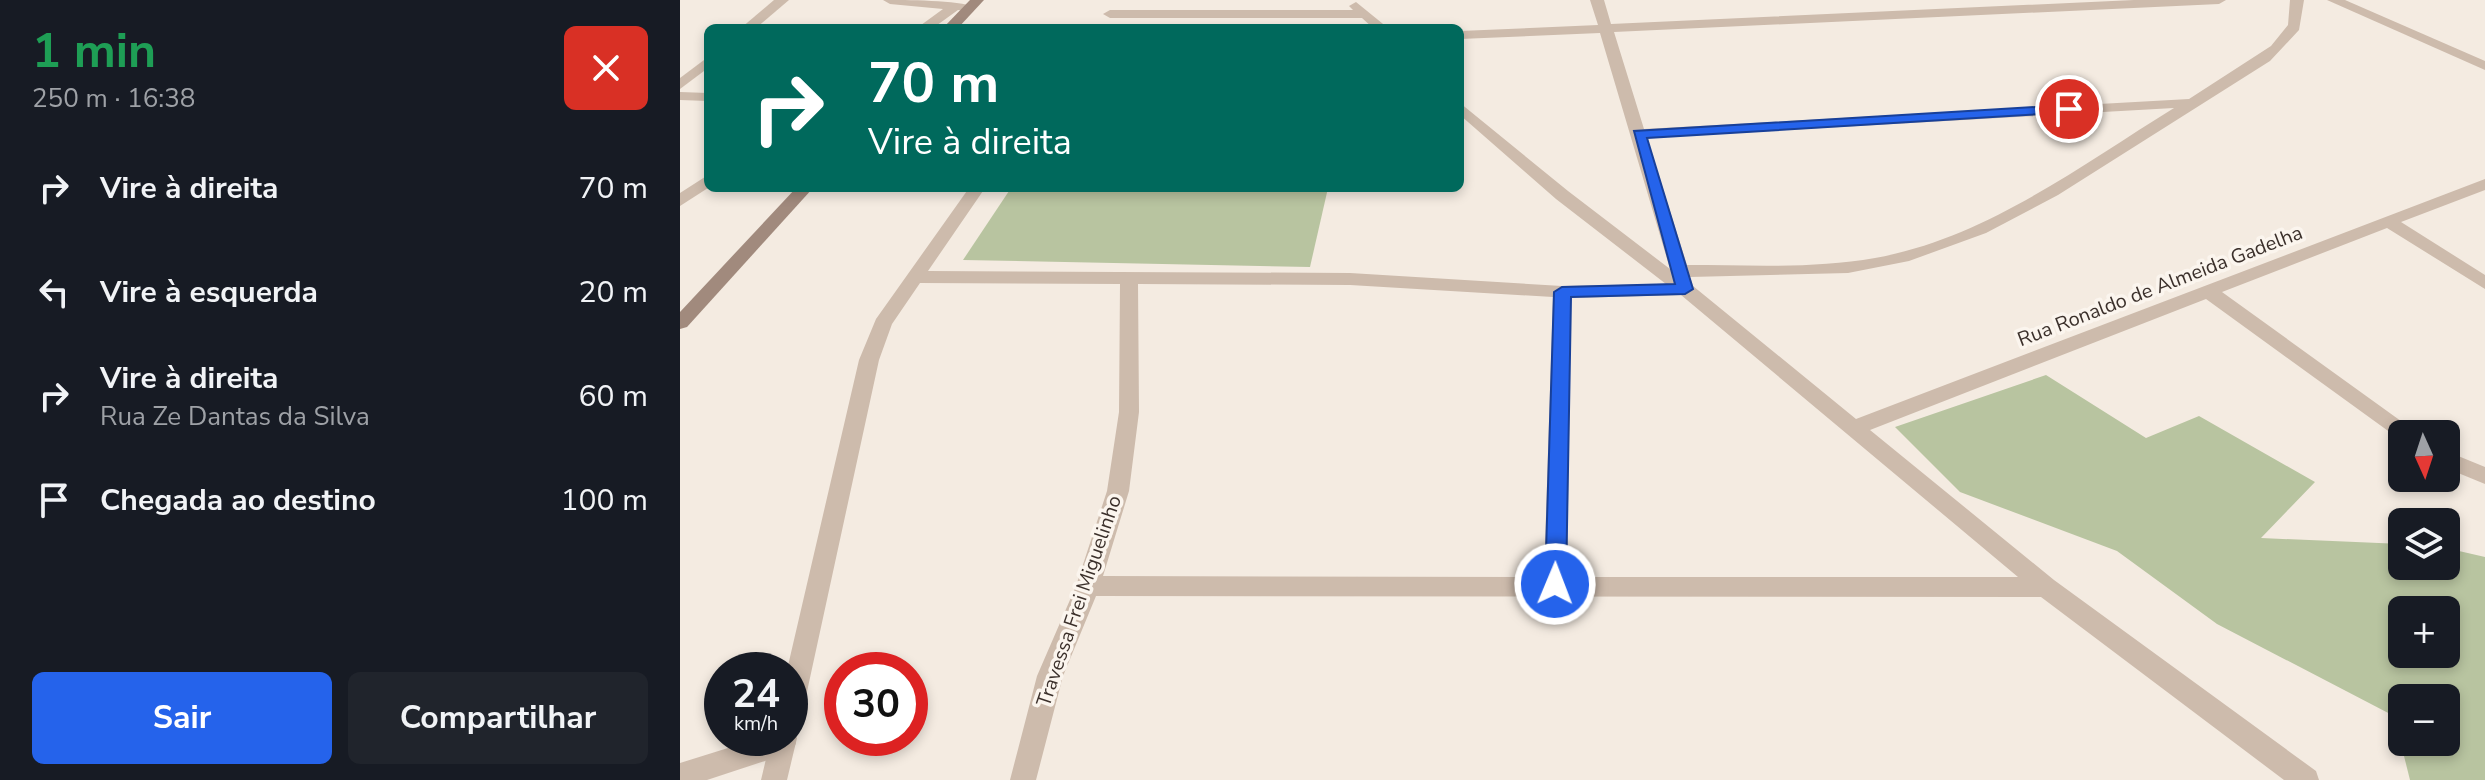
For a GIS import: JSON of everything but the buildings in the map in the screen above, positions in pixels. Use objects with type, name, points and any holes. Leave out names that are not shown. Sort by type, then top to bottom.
[{"type":"street","points":[[753,24],[782,0]]},
{"type":"street","points":[[890,0],[967,5]]},
{"type":"street","points":[[1102,24],[1122,0]]},
{"type":"street","points":[[1350,0],[1376,24]]},
{"type":"street","points":[[1597,0],[1682,280]]},
{"type":"street","points":[[1464,35],[1607,30],[2042,5],[2219,0]]},
{"type":"street","points":[[912,277],[1350,279],[1562,292],[1833,269],[1937,248],[1979,230],[2103,163],[2255,64],[2285,41],[2298,17],[2297,0]]},
{"type":"street","points":[[2334,0],[2485,66]]},
{"type":"street","points":[[931,24],[967,5]]},
{"type":"street","points":[[953,24],[967,5]]},
{"type":"street","points":[[1110,14],[1257,21],[1364,14]]},
{"type":"street","points":[[680,85],[704,64]]},
{"type":"street","points":[[680,96],[704,97]]},
{"type":"street","points":[[1639,134],[2192,103]]},
{"type":"street","points":[[1464,110],[1562,195],[1682,280],[1851,429],[2046,587],[2306,780]]},
{"type":"street","points":[[680,201],[704,183]]},
{"type":"street","name":"Rua Ronaldo de Almeida Gadelha","points":[[1851,429],[2485,184]]},
{"type":"street","points":[[680,323],[801,192]]},
{"type":"street","points":[[803,652],[869,360],[883,323],[912,277],[974,192]]},
{"type":"street","points":[[2389,222],[2485,283]]},
{"type":"street","name":"Travessa Frei Miguelinho","points":[[1023,780],[1050,676],[1088,586],[1118,491],[1129,412],[1129,277]]},
{"type":"street","points":[[2208,291],[2388,422]]},
{"type":"street","points":[[1555,584],[1562,292]]},
{"type":"street","points":[[2460,465],[2485,476]]},
{"type":"street","points":[[1088,586],[1555,584],[2046,587]]},
{"type":"street","points":[[680,776],[739,756]]},
{"type":"street","points":[[774,780],[780,756]]},
{"type":"green space","points":[[1008,192],[1327,192],[1310,267],[963,260]]},
{"type":"green space","points":[[2046,375],[2146,438],[2199,416],[2315,482],[2261,538],[2388,543],[2388,580],[2460,580],[2460,551],[2485,557],[2485,780],[2410,780],[2404,756],[2460,756],[2460,684],[2388,684],[2388,713],[2217,624],[2117,551],[1960,492],[1895,427]]},
{"type":"route","points":[[1555,584],[1562,292],[1685,289],[1639,134],[2069,109]]}]
